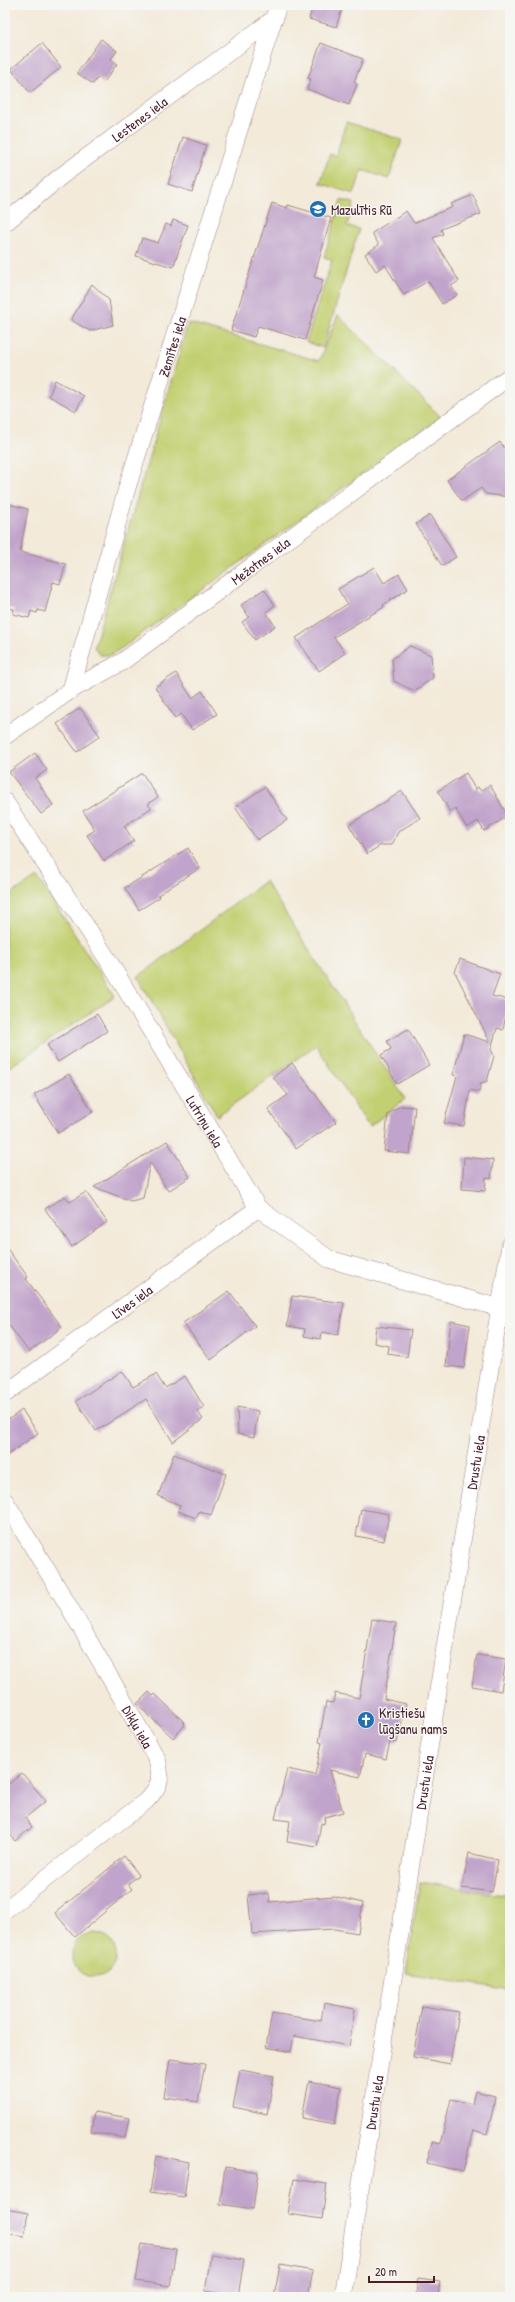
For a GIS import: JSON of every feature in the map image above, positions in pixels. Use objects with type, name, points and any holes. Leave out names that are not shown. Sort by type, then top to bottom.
[{"type":"street","name":"Lestenes iela","points":[[5,223],[60,177],[276,11]]},
{"type":"street","name":"Zemītes iela","points":[[71,690],[127,488],[276,11]]},
{"type":"street","name":"Mežotnes iela","points":[[5,736],[71,690],[122,662],[510,376]]},
{"type":"street","name":"Lutriņu iela","points":[[5,802],[108,960],[258,1208],[329,1259],[505,1310]]},
{"type":"street","name":"Līves iela","points":[[5,1394],[258,1208]]},
{"type":"street","name":"Drustu iela","points":[[343,2297],[444,1653],[505,1310],[510,1245]]},
{"type":"street","name":"Dikļu iela","points":[[5,1502],[68,1605],[157,1759],[161,1776],[155,1790],[146,1800],[5,1910]]},
{"type":"green space","points":[[346,122],[402,140],[389,179],[362,170],[354,194],[320,183],[330,154],[336,156]]},
{"type":"green space","points":[[341,200],[354,203],[347,226],[359,229],[323,348],[306,342],[332,260],[324,257]]},
{"type":"green space","points":[[338,315],[441,417],[122,648],[110,655],[100,655],[94,647],[188,323],[319,361]]},
{"type":"green space","points":[[37,877],[115,996],[5,1070],[5,898]]},
{"type":"green space","points":[[265,881],[405,1099],[369,1127],[316,1045],[217,1116],[138,977]]},
{"type":"green space","points":[[420,1882],[510,1896],[510,1990],[406,1973]]},
{"type":"green space","points":[[90,1933],[98,1933],[110,1939],[116,1951],[116,1959],[110,1971],[98,1977],[90,1977],[78,1971],[72,1959],[72,1951],[78,1939]]},
{"type":"building","points":[[313,5],[328,5],[342,9],[336,27],[309,19]]},
{"type":"building","points":[[101,39],[117,51],[111,59],[117,64],[104,82],[98,77],[93,84],[77,73]]},
{"type":"building","points":[[42,43],[61,67],[30,93],[11,69]]},
{"type":"building","points":[[321,43],[363,59],[354,82],[357,84],[349,105],[307,89],[311,79],[308,78]]},
{"type":"building","points":[[183,137],[206,145],[192,192],[168,184]]},
{"type":"building","points":[[473,195],[481,214],[441,229],[443,234],[433,238],[459,281],[451,286],[457,295],[442,304],[428,281],[404,295],[385,265],[376,271],[365,254],[379,245],[372,233],[406,211],[414,223],[453,207],[451,204]]},
{"type":"building","points":[[272,203],[287,208],[288,205],[331,218],[314,277],[323,280],[305,340],[258,326],[254,337],[231,330]]},
{"type":"building","points":[[173,220],[188,225],[173,267],[136,256],[142,238],[158,243],[166,224],[171,226]]},
{"type":"building","points":[[92,284],[109,300],[113,325],[90,331],[71,320]]},
{"type":"building","points":[[55,380],[84,396],[76,411],[49,396]]},
{"type":"building","points":[[500,442],[510,456],[510,497],[486,494],[481,488],[462,501],[447,480]]},
{"type":"building","points":[[5,503],[28,509],[20,552],[66,564],[60,584],[53,582],[45,612],[38,610],[37,613],[31,611],[29,618],[13,614],[14,609],[5,608]]},
{"type":"building","points":[[430,515],[456,557],[442,566],[416,524]]},
{"type":"building","points":[[374,567],[384,583],[399,574],[408,589],[383,605],[384,607],[334,637],[345,653],[319,671],[296,638],[347,604],[338,589]]},
{"type":"building","points":[[264,589],[275,605],[266,612],[275,626],[255,640],[242,622],[249,617],[241,605]]},
{"type":"building","points":[[410,646],[431,655],[433,678],[414,691],[394,681],[392,659]]},
{"type":"building","points":[[176,673],[192,698],[202,691],[217,714],[192,730],[181,714],[175,718],[155,687]]},
{"type":"building","points":[[80,708],[100,736],[77,752],[57,724]]},
{"type":"building","points":[[35,753],[47,770],[35,778],[53,805],[41,814],[9,772]]},
{"type":"building","points":[[142,773],[158,797],[148,804],[151,808],[124,826],[134,841],[104,861],[87,835],[95,830],[83,811]]},
{"type":"building","points":[[466,773],[475,789],[478,787],[481,791],[490,785],[508,816],[484,831],[478,821],[467,828],[455,808],[450,812],[438,791]]},
{"type":"building","points":[[265,787],[287,820],[257,840],[235,807]]},
{"type":"building","points":[[402,791],[420,818],[398,832],[392,845],[381,845],[367,854],[349,825]]},
{"type":"building","points":[[188,848],[200,868],[158,895],[160,897],[139,910],[125,888]]},
{"type":"building","points":[[460,959],[500,974],[492,996],[509,1000],[503,1030],[497,1028],[491,1049],[494,1056],[487,1081],[481,1083],[479,1092],[470,1090],[464,1126],[444,1123],[457,1076],[453,1075],[464,1034],[490,1042],[455,972]]},
{"type":"building","points":[[97,1014],[107,1031],[58,1062],[47,1045]]},
{"type":"building","points":[[408,1029],[429,1065],[397,1084],[381,1055],[391,1049],[387,1041]]},
{"type":"building","points":[[292,1063],[336,1122],[296,1149],[268,1109],[288,1095],[273,1077]]},
{"type":"building","points":[[69,1074],[93,1112],[58,1133],[34,1095]]},
{"type":"building","points":[[400,1106],[415,1107],[410,1154],[384,1151],[388,1114]]},
{"type":"building","points":[[167,1141],[190,1177],[168,1191],[150,1162],[143,1198],[131,1201],[94,1187]]},
{"type":"building","points":[[464,1157],[493,1160],[491,1179],[486,1178],[485,1191],[462,1189]]},
{"type":"building","points":[[86,1192],[107,1222],[72,1247],[45,1209],[65,1196],[70,1202]]},
{"type":"building","points":[[5,1246],[28,1277],[26,1279],[62,1327],[29,1352],[5,1320]]},
{"type":"building","points":[[229,1291],[255,1326],[211,1360],[183,1323]]},
{"type":"building","points":[[292,1296],[344,1303],[338,1335],[322,1332],[321,1339],[304,1336],[305,1329],[287,1326]]},
{"type":"building","points":[[451,1321],[470,1325],[464,1368],[446,1366]]},
{"type":"building","points":[[376,1326],[411,1330],[407,1357],[388,1354],[389,1346],[374,1343]]},
{"type":"building","points":[[122,1371],[133,1387],[156,1374],[165,1388],[185,1376],[204,1407],[197,1411],[203,1419],[173,1442],[146,1399],[96,1431],[76,1401]]},
{"type":"building","points":[[237,1407],[258,1411],[254,1437],[238,1434]]},
{"type":"building","points":[[22,1410],[38,1433],[5,1457],[5,1422]]},
{"type":"building","points":[[174,1454],[226,1474],[211,1515],[199,1511],[196,1518],[178,1511],[180,1505],[158,1496]]},
{"type":"building","points":[[361,1509],[389,1514],[384,1541],[356,1536]]},
{"type":"building","points":[[372,1619],[396,1623],[384,1699],[406,1704],[397,1743],[390,1742],[386,1759],[365,1754],[360,1777],[330,1770],[343,1812],[325,1817],[324,1824],[321,1823],[317,1847],[287,1842],[290,1821],[275,1819],[287,1769],[315,1775],[322,1743],[319,1742],[326,1702],[333,1703],[335,1693],[359,1698]]},
{"type":"building","points":[[477,1655],[506,1659],[501,1691],[472,1686]]},
{"type":"building","points":[[149,1692],[153,1696],[155,1694],[183,1721],[185,1725],[173,1738],[137,1704]]},
{"type":"building","points":[[22,1773],[46,1801],[25,1818],[32,1827],[15,1841],[5,1829],[5,1787]]},
{"type":"building","points":[[469,1853],[498,1860],[492,1892],[462,1888]]},
{"type":"building","points":[[124,1856],[139,1875],[128,1884],[132,1889],[75,1937],[55,1913]]},
{"type":"building","points":[[269,1893],[270,1902],[333,1896],[363,1903],[358,1933],[334,1929],[252,1934],[248,1895]]},
{"type":"building","points":[[324,2003],[355,2009],[349,2046],[294,2036],[291,2052],[266,2047],[272,2013],[321,2021]]},
{"type":"building","points":[[422,2006],[459,2012],[450,2064],[413,2057]]},
{"type":"building","points":[[170,2059],[205,2064],[198,2102],[164,2097]]},
{"type":"building","points":[[240,2070],[274,2076],[267,2114],[233,2107]]},
{"type":"building","points":[[309,2081],[341,2087],[335,2124],[302,2118]]},
{"type":"building","points":[[475,2091],[495,2096],[487,2134],[473,2130],[463,2172],[427,2163],[432,2142],[440,2144],[451,2099],[472,2104]]},
{"type":"building","points":[[94,2112],[129,2118],[125,2138],[91,2132]]},
{"type":"building","points":[[156,2156],[189,2162],[184,2197],[150,2192]]},
{"type":"building","points":[[225,2167],[258,2172],[253,2209],[220,2204]]},
{"type":"building","points":[[294,2179],[327,2184],[322,2219],[288,2214]]},
{"type":"building","points":[[5,2209],[28,2213],[24,2236],[5,2233]]},
{"type":"building","points":[[142,2244],[176,2249],[170,2286],[136,2281]]},
{"type":"building","points":[[211,2254],[244,2260],[238,2296],[205,2291]]},
{"type":"building","points":[[280,2265],[313,2271],[308,2297],[274,2297]]},
{"type":"building","points":[[418,2278],[440,2281],[438,2297],[416,2297]]},
{"type":"place","name":"Mazulītis Rū","points":[[318,209]]},
{"type":"place","name":"Kristiešu lūgšanu nams","points":[[366,1720]]}]
